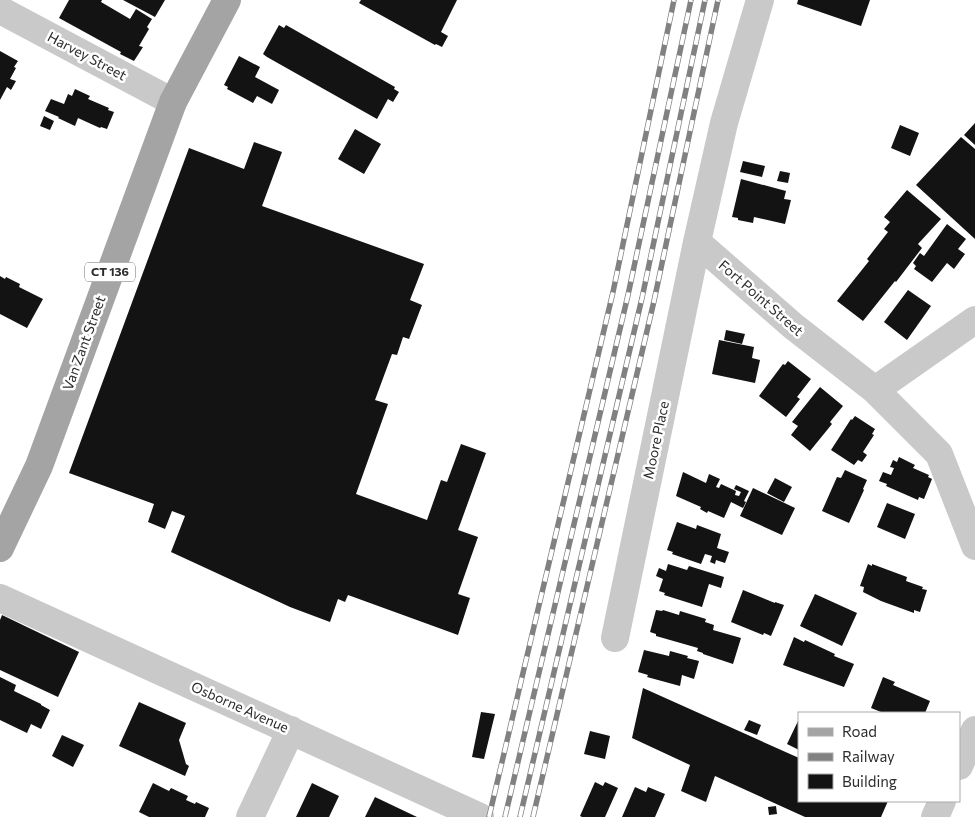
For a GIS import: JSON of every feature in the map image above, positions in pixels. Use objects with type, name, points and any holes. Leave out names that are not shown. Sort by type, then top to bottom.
[{"type":"main road","name":"Van Zant Street","points":[[0,548],[39,466],[173,102],[227,0]]},
{"type":"street","points":[[697,242],[724,123],[760,0]]},
{"type":"street","name":"Harvey Street","points":[[0,10],[173,102]]},
{"type":"street","name":"Fort Point Street","points":[[697,242],[793,326],[875,390],[939,454],[975,546]]},
{"type":"street","name":"Moore Place","points":[[615,638],[697,242]]},
{"type":"street","points":[[875,390],[975,320]]},
{"type":"street","name":"Osborne Avenue","points":[[0,598],[480,817]]},
{"type":"street","points":[[250,817],[291,730]]},
{"type":"street","points":[[960,764],[975,730]]},
{"type":"street","points":[[935,817],[942,802]]},
{"type":"building","points":[[69,0],[102,0],[101,2],[130,19],[136,9],[152,19],[147,27],[149,29],[139,46],[143,47],[134,61],[59,18]]},
{"type":"building","points":[[123,0],[165,0],[155,17]]},
{"type":"building","points":[[361,0],[457,0],[441,32],[448,36],[442,47],[435,45],[359,3]]},
{"type":"building","points":[[798,0],[870,0],[861,26],[797,4]]},
{"type":"building","points":[[279,25],[284,28],[286,25],[395,87],[394,89],[399,92],[393,102],[388,99],[377,119],[267,57],[263,54]]},
{"type":"building","points":[[0,51],[18,61],[10,79],[16,81],[11,90],[7,87],[0,100]]},
{"type":"building","points":[[239,56],[260,67],[255,77],[279,90],[272,104],[257,96],[253,103],[227,89],[228,87],[224,85]]},
{"type":"building","points":[[75,89],[90,96],[88,99],[114,112],[107,129],[100,128],[78,118],[75,126],[45,111],[51,99],[64,104],[68,94],[72,96]]},
{"type":"building","points":[[44,116],[54,121],[50,130],[40,126]]},
{"type":"building","points":[[975,123],[975,145],[964,135]]},
{"type":"building","points":[[900,125],[919,133],[910,156],[891,148]]},
{"type":"building","points":[[355,129],[381,144],[364,174],[338,159]]},
{"type":"building","points":[[961,137],[975,149],[975,239],[916,185]]},
{"type":"building","points":[[254,142],[282,152],[262,206],[424,264],[410,300],[422,305],[409,339],[403,337],[397,355],[392,354],[375,400],[388,404],[356,494],[427,520],[441,480],[447,482],[461,444],[486,453],[458,530],[478,537],[458,594],[470,598],[458,635],[348,595],[345,602],[338,599],[330,622],[290,607],[171,552],[185,516],[172,511],[165,529],[148,522],[154,504],[69,473],[189,148],[244,169]]},
{"type":"building","points":[[743,161],[765,166],[762,177],[740,172]]},
{"type":"building","points":[[780,171],[790,173],[788,183],[777,181]]},
{"type":"building","points":[[741,179],[786,191],[784,199],[791,200],[785,224],[754,217],[753,223],[732,217]]},
{"type":"building","points":[[907,190],[941,219],[918,244],[922,248],[863,321],[837,301],[869,261],[867,259],[888,232],[884,229],[890,222],[884,217]]},
{"type":"building","points":[[947,224],[966,239],[958,249],[965,254],[954,269],[947,263],[932,282],[914,269],[916,266],[913,263],[920,253],[924,256]]},
{"type":"building","points":[[0,276],[20,284],[19,287],[43,299],[27,328],[0,314]]},
{"type":"building","points":[[908,290],[931,306],[907,340],[884,322]]},
{"type":"building","points":[[726,330],[745,334],[742,344],[724,340]]},
{"type":"building","points":[[719,340],[754,347],[752,358],[760,360],[755,383],[712,374]]},
{"type":"building","points":[[788,361],[811,379],[797,397],[800,399],[786,417],[759,396],[783,364],[785,365]]},
{"type":"building","points":[[820,387],[843,406],[830,422],[832,424],[810,451],[791,435],[798,426],[792,422]]},
{"type":"building","points":[[855,416],[875,429],[872,434],[874,435],[863,452],[867,455],[862,462],[858,460],[854,465],[831,450],[851,419]]},
{"type":"building","points":[[899,457],[915,465],[913,468],[929,475],[928,477],[932,479],[924,499],[919,497],[918,500],[879,481],[883,472],[891,475],[894,468],[890,467],[893,460],[897,462]]},
{"type":"building","points":[[845,470],[867,480],[849,523],[822,511],[837,477],[841,478]]},
{"type":"building","points":[[683,472],[706,483],[709,474],[720,479],[716,487],[719,488],[721,484],[736,491],[735,495],[739,496],[741,492],[734,489],[736,485],[749,491],[743,508],[731,502],[724,518],[708,511],[707,513],[700,509],[701,507],[676,496]]},
{"type":"building","points":[[775,478],[792,487],[784,502],[767,493]]},
{"type":"building","points":[[753,488],[795,508],[782,535],[740,516]]},
{"type":"building","points":[[887,503],[915,514],[905,539],[877,527]]},
{"type":"building","points":[[677,522],[696,529],[697,525],[721,534],[717,548],[729,552],[725,563],[716,560],[715,564],[710,562],[712,556],[705,554],[701,564],[672,554],[673,552],[667,550]]},
{"type":"building","points":[[668,564],[687,570],[689,566],[724,577],[721,588],[709,584],[702,607],[664,595],[665,593],[659,591],[663,579],[656,576],[659,568],[666,571]]},
{"type":"building","points":[[868,564],[907,577],[906,581],[927,590],[920,612],[914,610],[914,613],[863,592],[864,587],[860,586]]},
{"type":"building","points":[[743,590],[784,605],[771,636],[764,633],[763,635],[731,622]]},
{"type":"building","points":[[815,594],[857,613],[842,646],[800,626]]},
{"type":"building","points":[[656,610],[679,615],[680,611],[706,619],[705,622],[714,625],[713,630],[741,638],[733,664],[703,654],[697,651],[698,648],[656,636],[656,634],[650,632]]},
{"type":"building","points":[[2,615],[79,652],[58,697],[0,670],[0,620]]},
{"type":"building","points":[[794,637],[804,642],[805,640],[835,654],[834,656],[854,664],[844,687],[783,665]]},
{"type":"building","points":[[644,650],[669,656],[670,651],[699,661],[694,679],[682,675],[680,686],[647,677],[648,675],[638,672]]},
{"type":"building","points":[[0,677],[16,685],[14,691],[50,710],[41,729],[31,724],[27,733],[0,720]]},
{"type":"building","points":[[883,677],[895,682],[893,685],[930,701],[925,712],[881,712],[871,708]]},
{"type":"building","points":[[643,688],[798,758],[798,802],[888,802],[881,817],[805,817],[715,776],[706,802],[681,791],[690,765],[632,738]]},
{"type":"building","points":[[139,702],[186,723],[179,740],[186,764],[189,766],[185,776],[119,746]]},
{"type":"building","points":[[481,712],[495,714],[484,759],[472,757]]},
{"type":"building","points":[[749,720],[761,725],[757,735],[744,730]]},
{"type":"building","points":[[798,721],[798,750],[787,744]]},
{"type":"building","points":[[590,731],[610,736],[605,759],[584,754]]},
{"type":"building","points":[[62,735],[84,745],[73,767],[52,756]]},
{"type":"building","points":[[595,782],[603,786],[605,782],[618,788],[605,817],[582,817],[580,816]]},
{"type":"building","points":[[153,783],[169,791],[171,788],[188,796],[186,800],[209,808],[205,817],[149,817],[139,812]]},
{"type":"building","points":[[312,783],[339,796],[329,817],[296,817]]},
{"type":"building","points":[[635,787],[646,792],[648,787],[665,794],[655,817],[622,817]]},
{"type":"building","points":[[375,797],[417,817],[365,817]]},
{"type":"building","points":[[776,806],[777,814],[769,815],[768,807]]},
{"type":"railway","points":[[489,817],[613,292],[674,0]]},
{"type":"railway","points":[[505,817],[628,295],[691,0]]},
{"type":"railway","points":[[520,817],[642,298],[705,0]]},
{"type":"railway","points":[[533,817],[654,301],[718,0]]}]
